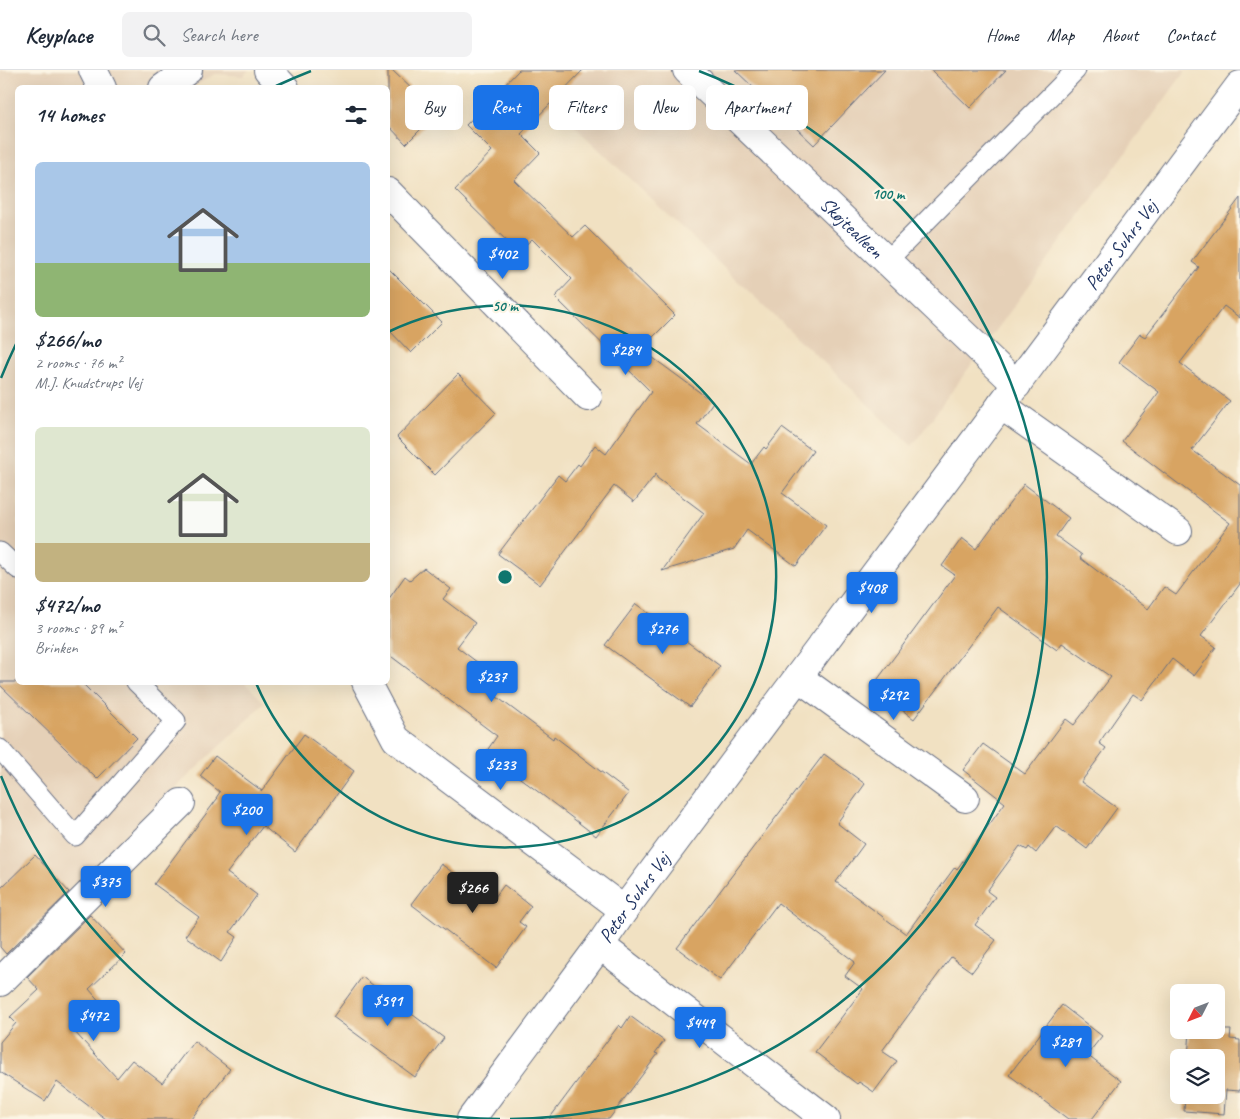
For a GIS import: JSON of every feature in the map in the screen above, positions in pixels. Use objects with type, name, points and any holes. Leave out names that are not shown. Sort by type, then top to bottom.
[{"type":"street","points":[[93,70],[100,85]]},
{"type":"street","points":[[167,85],[188,70]]},
{"type":"street","points":[[268,70],[282,85]]},
{"type":"street","name":"Skøjtealleen","points":[[687,70],[886,262],[1009,395]]},
{"type":"street","name":"Peter Suhrs Vej","points":[[471,1119],[624,910],[1240,85]]},
{"type":"street","points":[[390,194],[588,397]]},
{"type":"street","points":[[1009,395],[1178,531]]},
{"type":"street","points":[[798,677],[966,798]]},
{"type":"street","points":[[368,685],[396,739],[624,910]]},
{"type":"street","points":[[0,982],[182,803]]},
{"type":"street","points":[[600,945],[826,1119]]},
{"type":"lane","points":[[886,262],[1076,70]]},
{"type":"lane","points":[[0,552],[15,566]]},
{"type":"lane","points":[[0,749],[76,836],[176,721],[139,685]]},
{"type":"shaded area","points":[[0,70],[249,70],[243,76],[215,74],[196,85],[15,85],[15,685],[247,685],[265,703],[0,955]]},
{"type":"shaded area","points":[[515,70],[1186,70],[912,446],[578,130],[624,130],[624,85],[549,85],[549,102],[539,93],[539,85],[531,85]]},
{"type":"building","points":[[388,70],[392,70],[408,85],[405,85],[405,130],[420,130],[406,144],[390,127],[390,85],[388,85]]},
{"type":"building","points":[[519,70],[583,70],[568,85],[549,85],[549,105],[539,115],[539,85],[505,85]]},
{"type":"building","points":[[735,70],[885,70],[814,145],[798,130],[808,130],[808,85],[751,85]]},
{"type":"building","points":[[931,70],[1006,70],[970,108]]},
{"type":"building","points":[[473,118],[473,130],[525,130],[521,134],[540,153],[514,180],[573,237],[585,226],[675,315],[641,349],[713,402],[697,424],[751,464],[764,447],[766,449],[782,428],[813,451],[782,493],[826,525],[796,566],[747,530],[734,549],[662,571],[704,513],[657,478],[656,474],[634,502],[614,486],[540,585],[498,554],[558,475],[565,481],[578,464],[580,466],[595,445],[606,454],[651,392],[555,297],[572,279],[532,239],[518,252],[455,190],[492,151],[466,125]]},
{"type":"building","points":[[1240,198],[1240,318],[1224,306],[1180,363],[1230,401],[1192,450],[1240,485],[1240,584],[1201,636],[1216,647],[1194,676],[1172,659],[1142,700],[1133,694],[1099,743],[1106,748],[1081,782],[1117,808],[1087,849],[1056,826],[1036,853],[1029,847],[1027,850],[1020,846],[987,891],[995,897],[975,925],[996,940],[972,972],[951,957],[882,1051],[897,1061],[874,1092],[859,1082],[857,1084],[815,1052],[863,989],[845,976],[855,962],[778,903],[720,980],[677,948],[824,754],[865,784],[837,823],[864,844],[836,882],[906,934],[1005,803],[963,770],[983,744],[1025,774],[1066,719],[1074,725],[1111,677],[1062,643],[1057,650],[998,607],[914,719],[872,687],[955,575],[942,566],[962,538],[976,549],[1024,484],[1069,518],[1056,536],[1082,555],[1080,558],[1148,609],[1164,587],[1176,595],[1230,523],[1122,441],[1159,392],[1119,362],[1140,334],[1145,337],[1199,267],[1192,262]]},
{"type":"building","points":[[390,270],[442,322],[411,353],[390,331]]},
{"type":"building","points":[[458,374],[496,413],[435,475],[397,437]]},
{"type":"building","points":[[424,568],[451,589],[443,599],[475,623],[457,647],[498,678],[489,691],[553,739],[554,736],[629,793],[596,836],[486,752],[497,736],[390,656],[390,597],[405,576],[410,580]]},
{"type":"building","points":[[636,604],[720,666],[690,707],[605,645]]},
{"type":"building","points":[[0,682],[15,682],[15,685],[84,685],[137,738],[97,779],[0,685]]},
{"type":"building","points":[[304,734],[354,771],[295,852],[263,826],[227,873],[257,895],[230,932],[237,937],[221,962],[185,936],[199,917],[154,884],[217,799],[220,792],[200,776],[215,756],[262,791]]},
{"type":"building","points":[[35,855],[69,892],[6,954],[0,947],[0,889]]},
{"type":"building","points":[[441,864],[492,901],[504,885],[531,906],[519,922],[526,927],[496,968],[411,904]]},
{"type":"building","points":[[90,915],[126,954],[89,989],[101,1003],[72,1029],[117,1078],[132,1060],[162,1083],[194,1041],[230,1069],[191,1119],[106,1119],[57,1082],[45,1101],[0,1072],[0,1042],[16,1023],[10,1017],[39,990],[27,977]]},
{"type":"building","points":[[362,977],[444,1038],[415,1077],[333,1017]]},
{"type":"building","points":[[1062,1005],[1102,1036],[1087,1055],[1121,1081],[1092,1119],[1068,1119],[1009,1075]]},
{"type":"building","points":[[630,1016],[664,1041],[655,1053],[658,1054],[609,1119],[549,1119],[619,1025],[622,1028]]},
{"type":"building","points":[[1225,1030],[1231,1030],[1230,1039],[1240,1040],[1240,1091],[1226,1090],[1225,1102],[1225,1049],[1189,1049],[1189,1039],[1225,1039]]},
{"type":"building","points":[[1184,1104],[1225,1104],[1224,1114],[1184,1111]]}]
